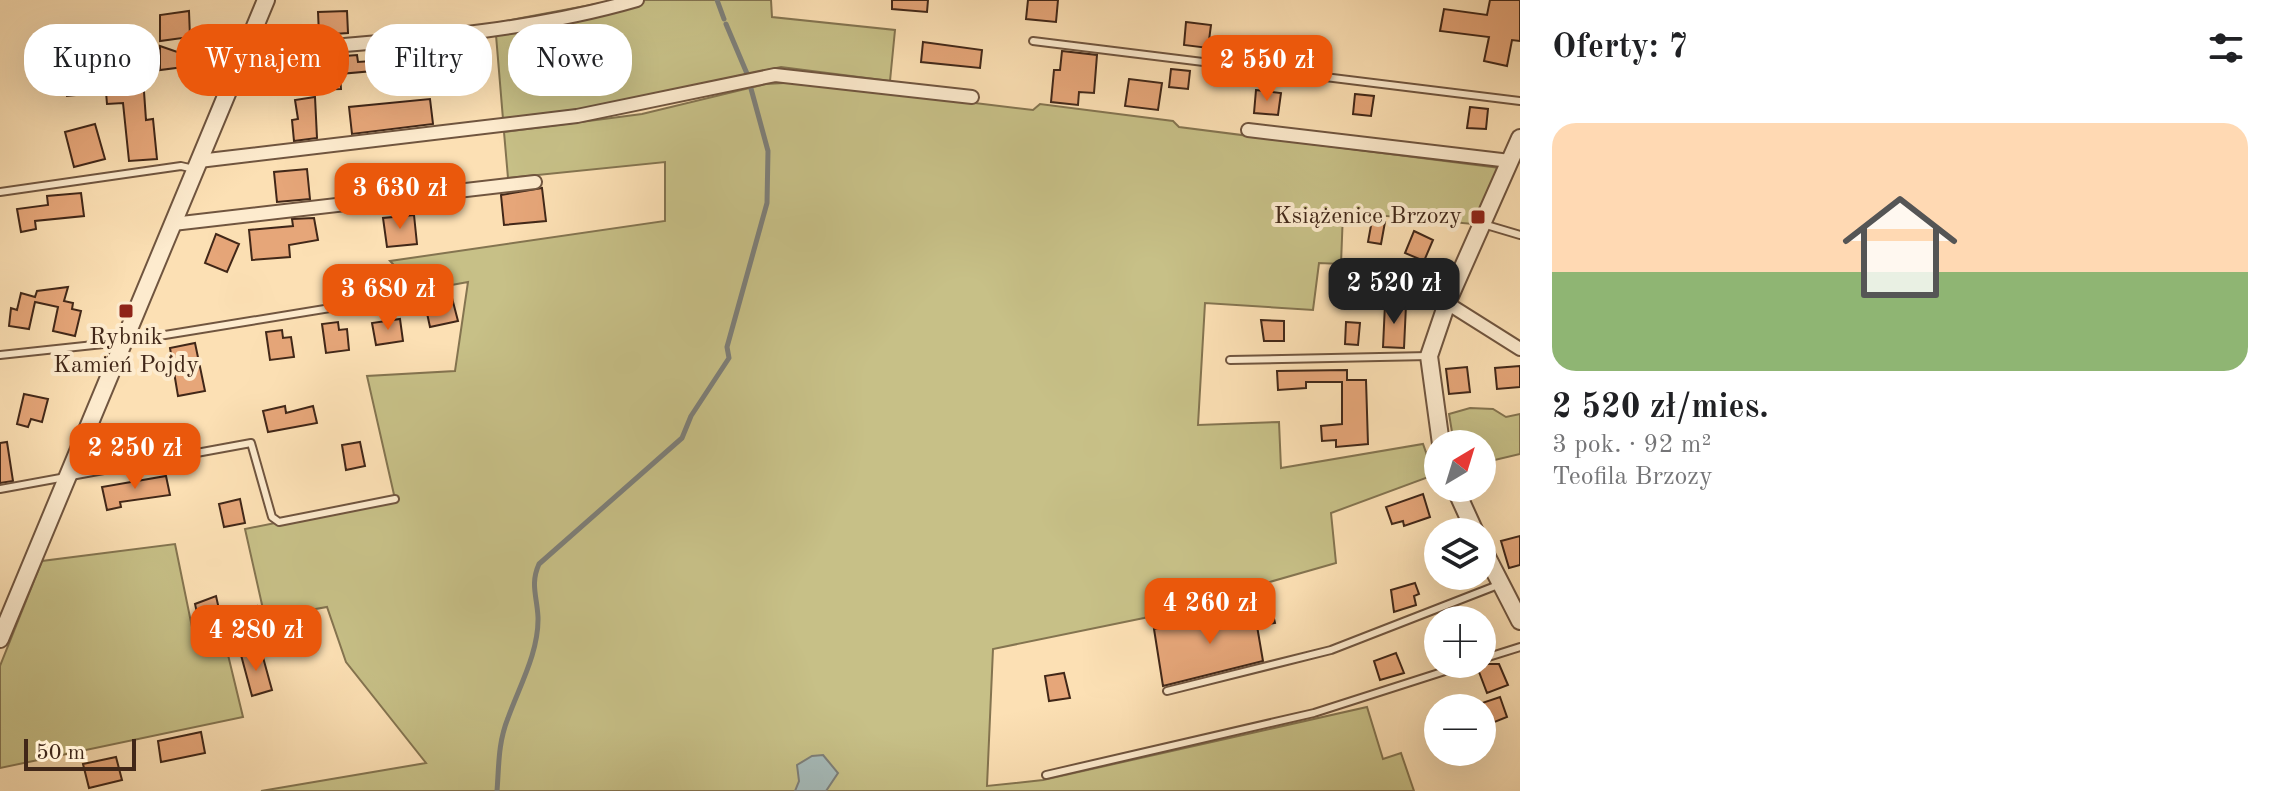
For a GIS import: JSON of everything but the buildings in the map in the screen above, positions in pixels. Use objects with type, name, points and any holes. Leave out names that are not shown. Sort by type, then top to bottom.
[{"type":"street","points":[[256,24],[266,0]]},
{"type":"street","points":[[349,43],[464,32],[596,12],[637,0]]},
{"type":"street","points":[[197,165],[577,116],[775,75],[972,97]]},
{"type":"street","points":[[0,639],[226,96]]},
{"type":"street","points":[[1248,130],[1515,161]]},
{"type":"street","points":[[1439,430],[1429,356],[1447,303],[1515,161],[1520,138]]},
{"type":"street","points":[[173,224],[535,182]]},
{"type":"street","points":[[1447,303],[1520,349]]},
{"type":"street","points":[[1496,578],[1520,621]]},
{"type":"lane","points":[[1033,41],[1520,101]]},
{"type":"lane","points":[[0,192],[197,165]]},
{"type":"lane","points":[[1483,224],[1520,235]]},
{"type":"lane","points":[[0,355],[122,342],[410,295]]},
{"type":"lane","points":[[1230,360],[1429,356]]},
{"type":"lane","points":[[0,489],[251,443],[272,517],[279,522],[395,499]]},
{"type":"lane","points":[[1167,691],[1331,650],[1499,585]]},
{"type":"lane","points":[[1496,655],[1520,647]]},
{"type":"lane","points":[[1046,775],[1314,713],[1424,678]]},
{"type":"shaded area","points":[[617,0],[771,0],[772,17],[895,30],[890,81],[781,67],[588,108],[503,119],[495,23]]},
{"type":"shaded area","points":[[802,82],[1033,110],[1040,104],[1173,121],[1179,127],[1500,168],[1473,224],[1343,212],[1341,264],[1319,263],[1313,310],[1205,303],[1198,425],[1279,422],[1281,468],[1423,444],[1424,479],[1331,513],[1336,563],[1144,618],[993,649],[987,786],[1043,780],[1367,707],[1383,759],[1401,753],[1414,791],[261,791],[426,763],[346,662],[327,607],[265,618],[245,529],[395,499],[367,376],[455,371],[468,282],[419,291],[390,261],[665,221],[665,162],[508,178],[504,132],[642,114],[766,84]]},
{"type":"shaded area","points":[[1470,408],[1493,409],[1506,417],[1520,414],[1520,454],[1496,460],[1496,430],[1452,430],[1449,414]]},
{"type":"shaded area","points":[[175,544],[193,632],[222,630],[243,717],[0,768],[0,666],[42,561]]},
{"type":"shaded area","points":[[823,755],[838,773],[826,791],[795,791],[799,781],[797,765],[812,756]]},
{"type":"waterway","points":[[717,0],[724,19]]},
{"type":"waterway","points":[[726,24],[748,76]]},
{"type":"waterway","points":[[497,791],[502,736],[535,643],[538,617],[534,584],[539,564],[682,438],[691,416],[729,358],[727,347],[767,203],[768,151],[750,85]]},
{"type":"place","name":"Książenice Brzozy","points":[[1478,217]]},
{"type":"place","name":"Rybnik Kamień Pojdy","points":[[126,311]]}]
